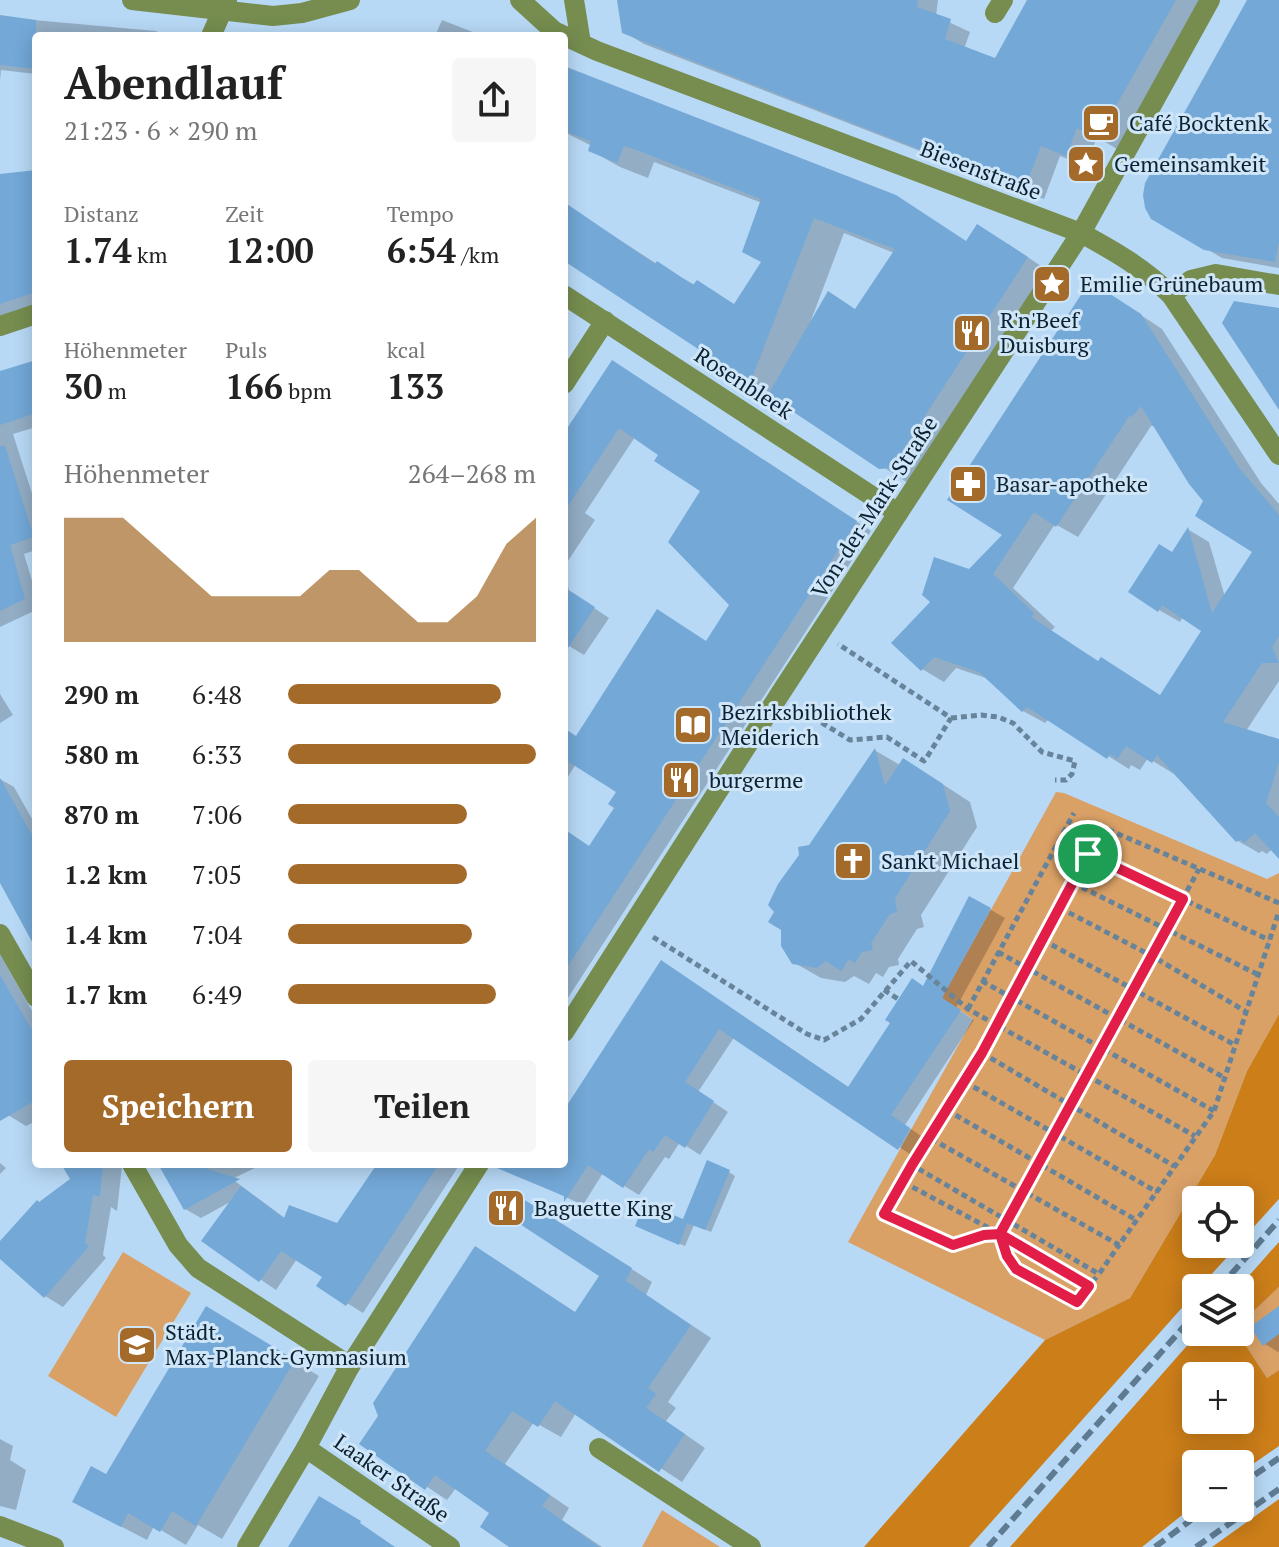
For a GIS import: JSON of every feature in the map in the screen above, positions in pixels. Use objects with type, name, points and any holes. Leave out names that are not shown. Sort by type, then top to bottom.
[{"type":"street","points":[[132,0],[225,6],[273,16],[302,13],[350,0]]},
{"type":"street","name":"Biesenstraße","points":[[520,0],[556,32]]},
{"type":"street","points":[[574,0],[581,43]]},
{"type":"street","name":"Von-der-Mark-Straße","points":[[568,1026],[1081,233],[1210,0]]},
{"type":"street","points":[[213,32],[225,6]]},
{"type":"street","points":[[225,6],[228,32]]},
{"type":"street","name":"Biesenstraße","points":[[568,37],[1081,233],[1128,259],[1171,295],[1279,455]]},
{"type":"street","points":[[1171,295],[1191,280],[1216,274],[1279,285]]},
{"type":"street","name":"Rosenbleek","points":[[568,298],[898,513]]},
{"type":"street","points":[[0,326],[32,315]]},
{"type":"street","points":[[568,378],[605,321]]},
{"type":"street","points":[[0,934],[32,990]]},
{"type":"street","points":[[134,1168],[178,1245],[198,1268],[350,1366]]},
{"type":"street","points":[[247,1547],[350,1366],[476,1168]]},
{"type":"street","name":"Laaker Straße","points":[[306,1448],[450,1547]]},
{"type":"street","points":[[599,1448],[751,1547]]},
{"type":"street","points":[[0,1526],[54,1547]]},
{"type":"path","points":[[820,633],[951,718],[981,715],[1013,723],[1042,752],[1075,761],[1072,774],[1066,780],[1055,780]]},
{"type":"path","points":[[778,697],[850,740],[887,737],[924,761],[951,718]]},
{"type":"path","points":[[968,1009],[1074,813]]},
{"type":"path","points":[[1000,1234],[984,1235],[953,1245],[884,1214],[1013,998],[1102,827],[1279,903]]},
{"type":"path","points":[[1088,854],[1269,940]]},
{"type":"path","points":[[1199,869],[1000,1234],[1007,1256],[1016,1269],[1077,1302],[1214,1111],[1279,911]]},
{"type":"path","points":[[1073,883],[1259,975]]},
{"type":"path","points":[[1060,908],[1152,956],[1245,1011]]},
{"type":"path","points":[[632,925],[807,1034],[824,1040],[861,1019],[911,961],[968,1009],[1195,1136]]},
{"type":"path","points":[[1043,940],[1235,1045]]},
{"type":"path","points":[[998,952],[1225,1078]]},
{"type":"path","points":[[982,981],[1214,1111]]},
{"type":"path","points":[[884,990],[898,999]]},
{"type":"path","points":[[982,1053],[1174,1166]]},
{"type":"path","points":[[965,1082],[1157,1192]]},
{"type":"path","points":[[947,1109],[1136,1220]]},
{"type":"path","points":[[930,1138],[1119,1245]]},
{"type":"path","points":[[912,1165],[1099,1274]]},
{"type":"path","points":[[903,1182],[1089,1286]]},
{"type":"shaded area","points":[[1056,792],[1267,879],[1279,873],[1279,1014],[1247,1071],[1215,1155],[1197,1186],[1182,1186],[1182,1211],[1130,1298],[1045,1340],[848,1242],[973,1019],[942,998]]},
{"type":"shaded area","points":[[1279,1014],[1279,1199],[1254,1227],[1254,1186],[1197,1186],[1215,1155],[1247,1071]]},
{"type":"shaded area","points":[[1182,1211],[1182,1258],[1226,1258],[1212,1274],[1182,1274],[1182,1308],[969,1547],[864,1547],[1045,1340],[1130,1298]]},
{"type":"shaded area","points":[[1279,1242],[1279,1287],[1254,1311],[1254,1274],[1250,1274]]},
{"type":"shaded area","points":[[123,1252],[191,1293],[116,1417],[48,1376]]},
{"type":"shaded area","points":[[1279,1287],[1279,1370],[1267,1378],[1246,1346],[1254,1346],[1254,1311]]},
{"type":"shaded area","points":[[1187,1346],[1246,1346],[1267,1378],[1279,1370],[1279,1446],[1254,1463],[1254,1450],[1182,1450],[1182,1515],[1142,1547],[1010,1547]]},
{"type":"shaded area","points":[[1279,1499],[1279,1547],[1212,1547],[1247,1522],[1254,1522],[1254,1517]]},
{"type":"shaded area","points":[[662,1510],[720,1547],[642,1547]]},
{"type":"building","points":[[617,0],[918,0],[917,7],[951,19],[945,39],[995,58],[1027,0],[1176,0],[1097,139],[1077,128],[1066,156],[1041,146],[1024,190],[622,33]]},
{"type":"building","points":[[1247,0],[1279,0],[1279,241],[1275,262],[1204,250],[1151,219],[1143,195],[1145,183]]},
{"type":"building","points":[[0,15],[36,20],[36,32],[32,32],[32,69],[0,65]]},
{"type":"building","points":[[568,68],[896,195],[966,241],[977,224],[1028,257],[891,468],[879,469],[768,395],[828,291],[855,309],[895,249],[814,218],[750,383],[568,264],[568,205],[655,264],[657,261],[693,285],[697,280],[734,304],[761,262],[742,252],[761,199],[624,146],[617,163],[588,151],[591,141],[568,132]]},
{"type":"building","points":[[32,170],[32,293],[0,304],[0,174]]},
{"type":"building","points":[[1090,281],[1141,314],[1239,468],[1279,515],[1279,636],[1272,647],[1279,663],[1262,663],[1223,722],[1279,739],[1279,762],[1266,803],[1279,817],[1279,859],[1255,833],[1244,843],[1241,839],[1236,842],[1157,755],[1152,763],[1126,746],[1117,759],[1110,754],[1107,759],[1027,707],[1022,712],[979,672],[934,657],[921,671],[891,643],[930,602],[922,595],[934,557],[969,569],[1002,535],[947,500]],"holes":[[[1141,406],[1189,484],[1203,501],[1195,516],[1252,552],[1212,613],[1188,527],[1172,552],[1159,544],[1128,592],[1158,612],[1162,605],[1201,631],[1160,695],[1101,657],[1098,661],[1031,617],[1034,613],[993,574],[1034,512],[1056,527],[1130,415],[1132,417]]]},
{"type":"building","points":[[1234,301],[1279,308],[1279,410],[1222,323]]},
{"type":"building","points":[[612,360],[857,521],[568,966],[568,832],[589,846],[614,808],[608,804],[616,792],[568,762],[568,731],[576,736],[657,609],[706,641],[729,605],[668,542],[700,491],[654,461],[658,455],[619,428],[568,506],[568,427]]},
{"type":"building","points":[[32,361],[32,414],[0,425],[0,371]]},
{"type":"building","points":[[0,446],[5,446],[32,538],[10,545],[25,599],[0,611]]},
{"type":"building","points":[[568,590],[595,607],[568,648]]},
{"type":"building","name":"Sankt Michael","points":[[875,748],[885,786],[903,758],[943,784],[950,811],[895,898],[897,912],[890,914],[871,943],[873,950],[862,952],[855,963],[849,959],[841,971],[826,961],[817,968],[792,964],[781,946],[781,930],[768,922],[774,912],[768,905],[778,884],[799,855],[798,847],[809,845]]},
{"type":"building","points":[[0,778],[32,835],[32,942],[0,883]]},
{"type":"building","points":[[969,896],[991,908],[942,998],[961,1010],[891,1115],[910,1128],[898,1150],[719,1029],[685,1082],[714,1101],[685,1148],[665,1135],[653,1152],[649,1149],[623,1188],[588,1165],[564,1202],[564,1196],[497,1168],[568,1168],[568,1104],[661,960],[848,1087],[890,1023],[885,1020],[912,978],[923,986]]},
{"type":"building","points":[[0,975],[32,1030],[32,1102],[0,1121]]},
{"type":"building","points":[[707,1160],[730,1170],[705,1230],[687,1223],[679,1245],[635,1226],[646,1200],[683,1219]]},
{"type":"building","points":[[63,1168],[103,1168],[100,1196],[93,1195],[85,1243],[89,1246],[44,1298],[0,1259],[0,1241],[37,1200],[39,1202],[70,1179]]},
{"type":"building","points":[[160,1168],[207,1168],[240,1179],[184,1210]]},
{"type":"building","points":[[374,1168],[436,1168],[346,1306],[316,1286],[322,1277],[281,1251],[259,1282],[201,1241],[241,1186],[284,1218],[289,1205],[337,1223]]},
{"type":"building","points":[[512,1192],[632,1268],[626,1281],[691,1325],[648,1388],[656,1394],[646,1408],[685,1434],[659,1472],[555,1401],[538,1427],[512,1411],[485,1451],[550,1495],[542,1506],[599,1547],[509,1547],[480,1527],[489,1513],[435,1475],[425,1490],[359,1444],[378,1416],[373,1403],[475,1246],[575,1312],[599,1276],[500,1211]]},
{"type":"building","points":[[206,1306],[295,1360],[196,1526],[172,1511],[160,1532],[128,1513],[121,1527],[72,1502],[91,1466],[106,1474]]},
{"type":"building","points":[[1279,1306],[1279,1334],[1263,1346],[1254,1333],[1254,1324]]},
{"type":"building","points":[[319,1496],[361,1521],[395,1547],[288,1547]]},
{"type":"railway","points":[[1231,1274],[1279,1220]]},
{"type":"railway","points":[[988,1547],[1182,1329]]},
{"type":"railway","points":[[1254,1475],[1279,1458]]},
{"type":"railway","points":[[1196,1547],[1279,1489]]},
{"type":"railway","points":[[1155,1547],[1188,1522]]},
{"type":"place","name":"Café Bocktenk","points":[[1101,123]]},
{"type":"place","name":"Gemeinsamkeit","points":[[1086,164]]},
{"type":"place","name":"Emilie Grünebaum","points":[[1052,284]]},
{"type":"place","name":"R'n'Beef Duisburg","points":[[972,333]]},
{"type":"place","name":"Basar-apotheke","points":[[968,484]]},
{"type":"place","name":"Bezirksbibliothek Meiderich","points":[[693,725]]},
{"type":"place","name":"burgerme","points":[[681,780]]},
{"type":"place","name":"Sankt Michael","points":[[853,861]]},
{"type":"place","name":"Baguette King","points":[[506,1208]]},
{"type":"place","name":"Städt. Max-Planck-Gymnasium","points":[[137,1345]]},
{"type":"route","points":[[1088,854],[982,1053],[884,1214],[953,1245],[984,1235],[1000,1234],[1089,1286],[1077,1302],[1016,1269],[1007,1256],[1000,1234],[1183,899],[1088,854]]}]
